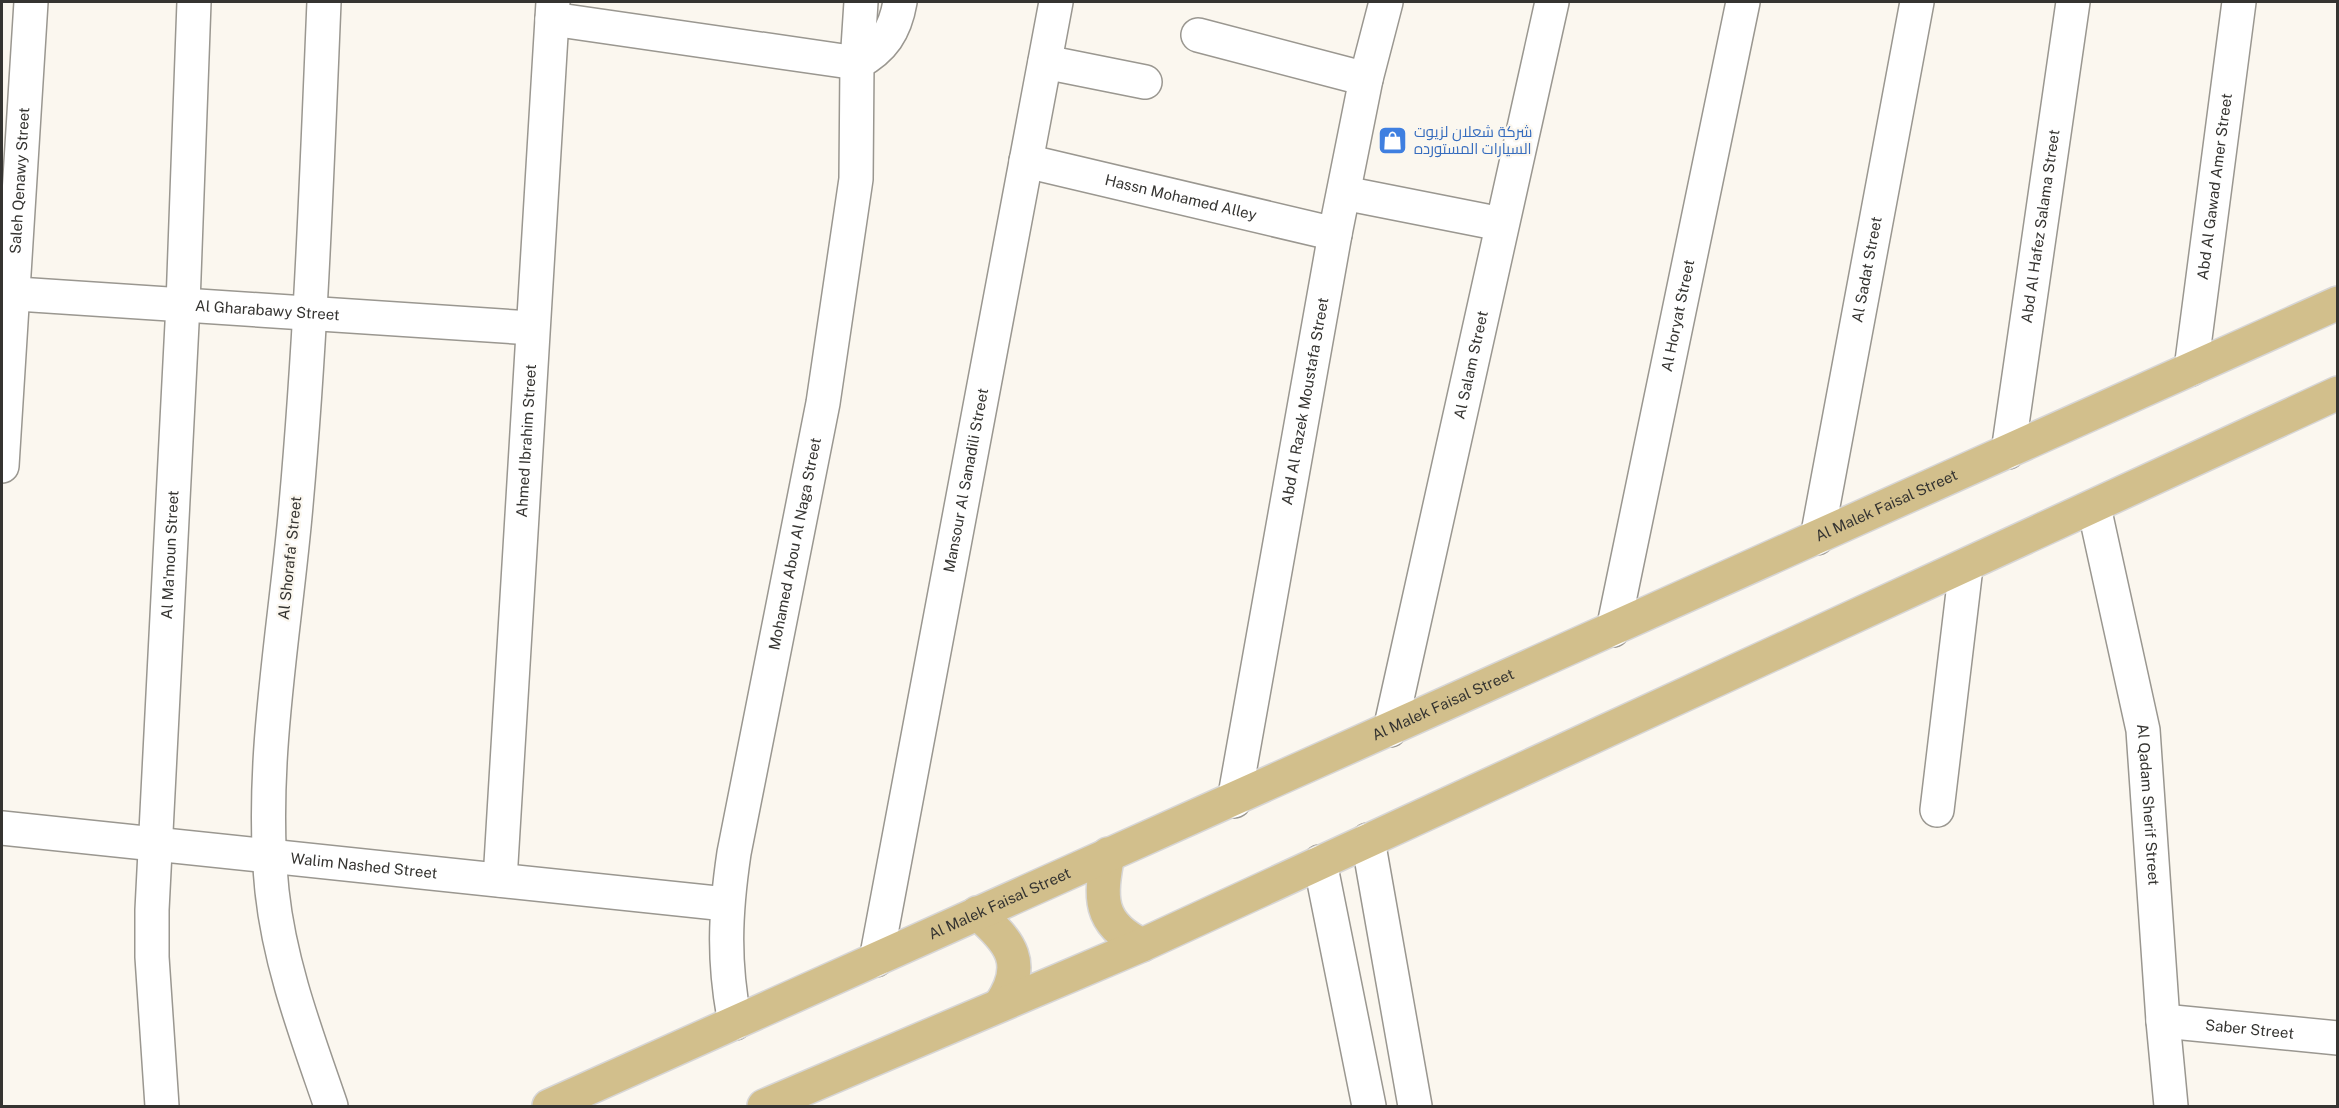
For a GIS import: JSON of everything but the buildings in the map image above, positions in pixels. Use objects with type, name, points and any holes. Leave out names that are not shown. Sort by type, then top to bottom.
[{"type":"main road","name":"Al Malek Faisal Street","points":[[549,1107],[1108,854],[1234,801],[2337,303]]},
{"type":"main road","points":[[764,1107],[1142,945],[1966,567],[2337,393]]},
{"type":"main road","points":[[1108,854],[1102,893],[1105,910],[1113,926],[1126,937],[1142,945]]},
{"type":"main road","points":[[977,913],[1007,941],[1013,957],[1015,975],[1010,991],[1000,1005]]},
{"type":"street","name":"Saleh Qenawy Street","points":[[2,466],[8,294],[32,2]]},
{"type":"street","name":"Al Ma'moun Street","points":[[162,1107],[152,957],[183,304],[194,2]]},
{"type":"street","name":"Al Shorafa' Street","points":[[324,2],[312,312],[270,760],[269,856],[278,930],[290,983],[331,1107]]},
{"type":"street","name":"Mohamed Abou Al Naga Street","points":[[735,1023],[727,983],[726,904],[823,403],[856,179],[857,63],[861,2]]},
{"type":"street","points":[[552,10],[857,63],[881,47],[891,33],[900,2]]},
{"type":"street","name":"Mansour Al Sanadili Street","points":[[876,960],[1056,2]]},
{"type":"street","name":"Abd Al Razek Moustafa Street","points":[[1234,801],[1335,234],[1366,79],[1386,2]]},
{"type":"street","name":"Al Salam Street","points":[[1390,730],[1552,2]]},
{"type":"street","name":"Al Horyat Street","points":[[1613,630],[1743,2]]},
{"type":"street","name":"Al Sadat Street","points":[[1817,538],[1917,2]]},
{"type":"street","name":"Abd Al Hafez Salama Street","points":[[2008,452],[2073,2]]},
{"type":"street","name":"Abd Al Gawad Amer Street","points":[[2191,369],[2239,2]]},
{"type":"street","name":"Ahmed Ibrahim Street","points":[[500,880],[552,10]]},
{"type":"street","points":[[1198,35],[1366,79]]},
{"type":"street","points":[[1045,62],[1144,82]]},
{"type":"street","name":"Hassn Mohamed Alley","points":[[1026,161],[1335,234]]},
{"type":"street","points":[[1344,193],[1501,224]]},
{"type":"street","name":"Al Gharabawy Street","points":[[8,294],[532,328]]},
{"type":"street","name":"Al Qadam Sherif Street","points":[[2094,507],[2143,730],[2171,1107]]},
{"type":"street","points":[[1937,810],[1966,567]]},
{"type":"street","name":"Walim Nashed Street","points":[[2,828],[157,842],[726,904]]},
{"type":"street","points":[[1368,840],[1415,1107]]},
{"type":"street","points":[[1320,862],[1369,1107]]},
{"type":"street","name":"Saber Street","points":[[2163,1021],[2337,1038]]},
{"type":"place","name":"شركة شعلان لزيوت السيارات المستورده","points":[[1393,141]]}]
